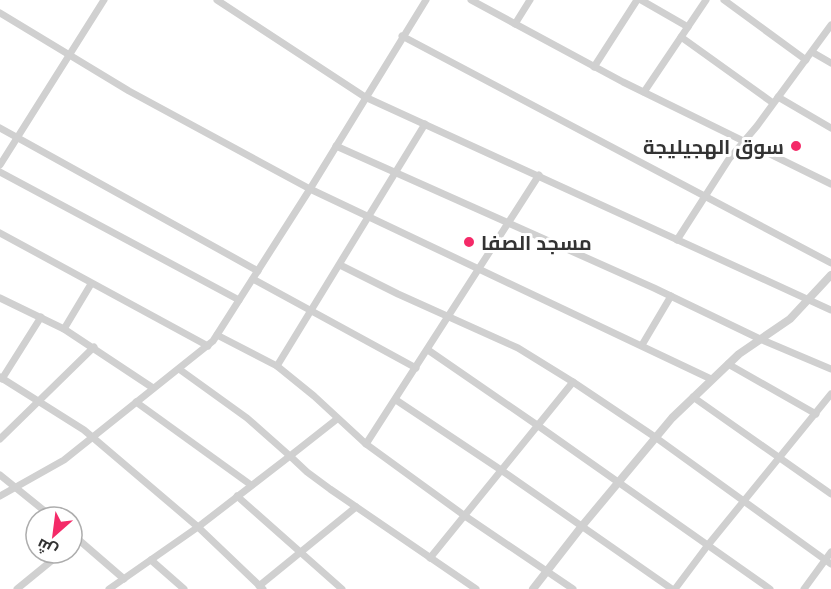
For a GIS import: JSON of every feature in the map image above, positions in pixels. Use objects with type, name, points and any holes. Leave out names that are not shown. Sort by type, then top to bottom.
[{"type":"street","points":[[0,165],[104,0]]},
{"type":"street","points":[[217,0],[365,97],[831,310]]},
{"type":"street","points":[[0,496],[53,468],[208,346],[310,189],[426,0]]},
{"type":"street","points":[[471,0],[644,92],[831,184]]},
{"type":"street","points":[[515,24],[531,0]]},
{"type":"street","points":[[594,66],[639,0],[688,27]]},
{"type":"street","points":[[644,92],[706,0]]},
{"type":"street","points":[[724,0],[806,60]]},
{"type":"street","points":[[0,13],[129,91],[310,189],[711,379]]},
{"type":"street","points":[[677,240],[743,141],[757,126],[831,25]]},
{"type":"street","points":[[402,36],[831,263]]},
{"type":"street","points":[[681,37],[776,100],[831,128]]},
{"type":"street","points":[[812,52],[831,63]]},
{"type":"street","points":[[277,366],[425,124]]},
{"type":"street","points":[[0,128],[258,271]]},
{"type":"street","points":[[336,146],[671,296],[760,339],[831,369]]},
{"type":"street","points":[[0,172],[239,300]]},
{"type":"street","points":[[366,444],[539,176]]},
{"type":"street","points":[[0,233],[208,346]]},
{"type":"street","points":[[340,266],[518,348],[656,437],[828,562]]},
{"type":"street","points":[[533,589],[618,482],[693,397],[728,364],[790,318],[831,275]]},
{"type":"street","points":[[253,279],[416,368]]},
{"type":"street","points":[[64,329],[91,284]]},
{"type":"street","points":[[642,345],[671,296]]},
{"type":"street","points":[[0,298],[64,329],[153,388]]},
{"type":"street","points":[[41,317],[1,378],[71,421],[93,438],[198,527],[261,588],[300,552],[356,507]]},
{"type":"street","points":[[217,335],[277,366],[314,396],[366,444],[465,516],[573,589]]},
{"type":"street","points":[[0,439],[94,347]]},
{"type":"street","points":[[428,350],[770,589]]},
{"type":"street","points":[[728,364],[816,414]]},
{"type":"street","points":[[179,369],[247,418],[307,472],[475,589]]},
{"type":"street","points":[[430,558],[573,382]]},
{"type":"street","points":[[396,400],[673,589],[831,394]]},
{"type":"street","points":[[693,397],[831,494]]},
{"type":"street","points":[[136,402],[251,485]]},
{"type":"street","points":[[115,588],[337,419]]},
{"type":"street","points":[[0,475],[37,505]]},
{"type":"street","points":[[237,496],[342,589]]},
{"type":"street","points":[[84,547],[124,579]]},
{"type":"street","points":[[804,589],[828,562],[831,552]]},
{"type":"street","points":[[151,560],[184,589]]},
{"type":"street","points":[[17,589],[46,565]]},
{"type":"place","name":"سوق الهجيليجة","points":[[796,146]]},
{"type":"place","name":"مسجد الصفا","points":[[469,242]]}]
